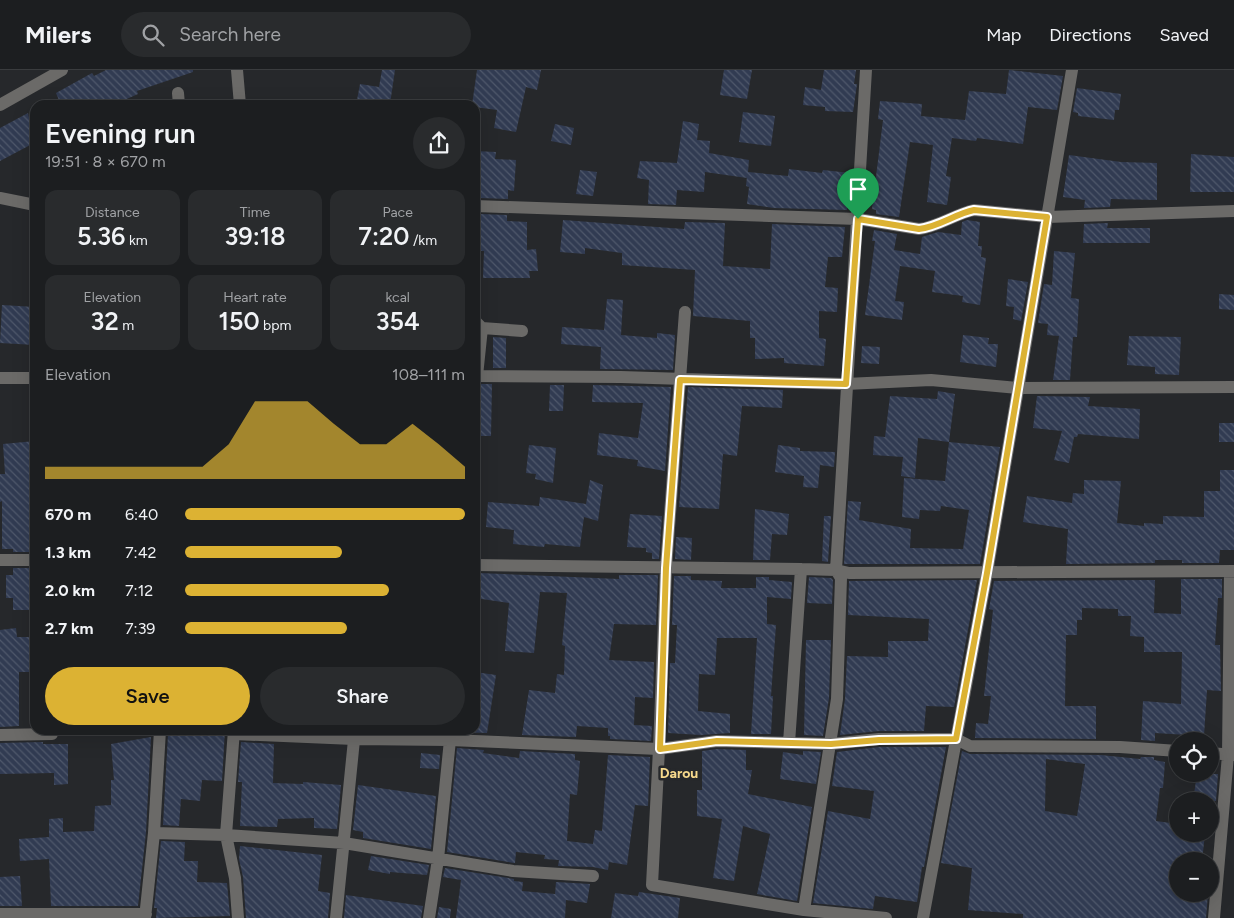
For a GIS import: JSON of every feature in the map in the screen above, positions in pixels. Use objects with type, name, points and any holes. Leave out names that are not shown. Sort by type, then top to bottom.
[{"type":"street","points":[[0,105],[62,70]]},
{"type":"street","points":[[237,70],[240,100]]},
{"type":"street","points":[[804,910],[838,699],[842,578],[836,570],[866,70]]},
{"type":"street","points":[[923,918],[987,573],[1072,70]]},
{"type":"street","points":[[0,198],[30,204]]},
{"type":"street","points":[[480,206],[858,219],[919,229],[929,228],[964,212],[974,210],[1047,217],[1234,211]]},
{"type":"street","points":[[685,312],[666,568],[660,749],[652,885],[804,910],[886,918]]},
{"type":"street","points":[[480,324],[522,331]]},
{"type":"street","points":[[480,376],[621,377],[846,384],[931,380],[1018,388],[1234,387]]},
{"type":"street","points":[[0,378],[30,378]]},
{"type":"street","points":[[0,560],[30,560]]},
{"type":"street","points":[[480,565],[801,569],[836,570],[849,573],[1232,571],[1231,755],[1214,918]]},
{"type":"street","points":[[789,743],[801,569]]},
{"type":"street","points":[[0,735],[30,734]]},
{"type":"street","points":[[0,914],[145,916],[154,833],[160,735]]},
{"type":"street","points":[[234,735],[226,834],[235,878],[238,918]]},
{"type":"street","points":[[336,918],[354,735]]},
{"type":"street","points":[[429,918],[438,859],[451,735],[660,749],[717,741],[831,744],[879,740],[956,739],[970,746],[1120,747],[1169,750]]},
{"type":"street","points":[[154,833],[226,834],[344,843],[513,871],[593,876]]},
{"type":"building","points":[[106,70],[193,70],[193,72],[137,91],[138,94],[124,100],[59,100],[56,93],[92,73],[94,76]]},
{"type":"building","points":[[382,70],[395,70],[391,100],[357,100],[360,84],[379,87]]},
{"type":"building","points":[[477,70],[541,70],[537,90],[526,87],[516,132],[494,128],[497,110],[480,108],[480,100],[473,100]]},
{"type":"building","points":[[724,70],[752,70],[747,99],[720,95]]},
{"type":"building","points":[[824,70],[856,70],[854,84],[857,84],[853,112],[825,111],[825,107],[803,105],[805,87],[821,90]]},
{"type":"building","points":[[1009,70],[1063,76],[1057,110],[1028,107],[1023,144],[977,138],[976,141],[952,138],[946,176],[951,177],[947,205],[927,202],[933,145],[910,142],[899,217],[876,214],[876,210],[872,209],[883,120],[878,119],[880,101],[922,104],[921,116],[965,120],[969,91],[1006,94]]},
{"type":"building","points":[[1077,88],[1121,94],[1119,110],[1115,110],[1114,120],[1078,116],[1078,113],[1073,112]]},
{"type":"building","points":[[743,112],[775,116],[771,146],[739,142]]},
{"type":"building","points":[[28,113],[30,145],[0,161],[0,128]]},
{"type":"building","points":[[683,121],[699,124],[697,140],[710,141],[709,153],[749,160],[748,172],[788,176],[789,169],[822,173],[823,170],[850,173],[847,210],[774,208],[747,204],[749,187],[746,186],[747,178],[705,172],[704,192],[677,190],[676,205],[648,204],[649,180],[637,178],[640,161],[677,163]]},
{"type":"building","points":[[555,124],[574,128],[571,145],[551,141]]},
{"type":"building","points":[[480,151],[496,152],[495,159],[516,160],[514,191],[508,190],[508,199],[480,198]]},
{"type":"building","points":[[1191,154],[1234,157],[1234,192],[1190,192]]},
{"type":"building","points":[[1069,155],[1121,162],[1157,163],[1157,200],[1111,199],[1110,207],[1084,208],[1085,200],[1063,197]]},
{"type":"building","points":[[580,170],[597,172],[593,196],[576,194]]},
{"type":"building","points":[[480,214],[507,215],[507,221],[527,222],[527,250],[536,249],[538,271],[529,271],[530,278],[483,278],[484,251],[481,251]]},
{"type":"building","points":[[563,220],[684,229],[685,222],[725,223],[723,266],[770,269],[772,224],[845,227],[842,257],[828,257],[825,287],[838,288],[837,312],[819,311],[819,338],[826,339],[824,366],[784,363],[784,358],[755,359],[755,338],[750,338],[750,321],[693,316],[695,270],[622,265],[622,253],[585,248],[585,254],[560,252]]},
{"type":"building","points":[[967,220],[980,222],[978,246],[982,246],[981,257],[986,258],[980,305],[962,302],[963,296],[932,292],[935,271],[900,266],[895,301],[904,302],[902,320],[865,315],[875,241],[872,241],[874,230],[897,234],[894,250],[920,254],[922,237],[938,232],[961,235],[962,222]]},
{"type":"building","points":[[1108,223],[1107,228],[1150,228],[1150,243],[1083,243],[1084,224]]},
{"type":"building","points":[[1054,251],[1075,253],[1071,298],[1079,299],[1077,337],[1073,337],[1070,380],[1053,380],[1059,336],[1047,335],[1048,324],[1038,323],[1044,284],[1052,285]]},
{"type":"building","points":[[1008,279],[1028,282],[1021,321],[1013,319],[1014,307],[1006,306]]},
{"type":"building","points":[[1219,294],[1234,295],[1234,310],[1219,309]]},
{"type":"building","points":[[607,299],[623,300],[621,335],[657,338],[657,333],[675,335],[673,370],[600,369],[601,347],[561,344],[562,327],[604,330]]},
{"type":"building","points":[[2,305],[30,307],[30,345],[0,343]]},
{"type":"building","points":[[963,335],[989,338],[988,344],[998,344],[996,367],[960,362]]},
{"type":"building","points":[[1129,336],[1181,337],[1179,375],[1155,374],[1155,367],[1127,365]]},
{"type":"building","points":[[493,337],[506,338],[506,368],[493,368]]},
{"type":"building","points":[[862,346],[880,347],[879,364],[861,363]]},
{"type":"building","points":[[480,384],[492,384],[491,436],[480,436]]},
{"type":"building","points":[[550,385],[564,385],[563,411],[549,411]]},
{"type":"building","points":[[593,385],[671,387],[665,471],[637,466],[638,460],[597,455],[599,433],[638,438],[643,403],[592,402]]},
{"type":"building","points":[[688,387],[783,390],[782,408],[742,406],[737,456],[723,454],[719,509],[679,507]]},
{"type":"building","points":[[938,391],[955,394],[949,442],[918,438],[915,478],[901,476],[903,457],[873,455],[874,436],[885,437],[890,396],[937,399]]},
{"type":"building","points":[[1037,396],[1090,397],[1088,406],[1140,409],[1139,439],[1078,434],[1077,437],[1074,437],[1069,463],[1054,460],[1062,431],[1033,428]]},
{"type":"building","points":[[1219,423],[1234,423],[1234,442],[1219,442]]},
{"type":"building","points":[[30,441],[30,552],[13,552],[13,549],[2,549],[0,474],[5,474],[3,444]]},
{"type":"building","points":[[949,442],[1000,447],[980,564],[844,564],[848,501],[861,502],[859,520],[911,529],[910,548],[963,549],[969,510],[941,506],[940,511],[920,510],[919,519],[902,517],[904,478],[945,481]]},
{"type":"building","points":[[529,445],[556,448],[553,483],[535,479],[536,474],[526,473]]},
{"type":"building","points":[[778,445],[800,448],[800,451],[835,452],[834,467],[820,465],[818,488],[803,487],[804,476],[775,472]]},
{"type":"building","points":[[1220,470],[1234,470],[1234,550],[1220,550],[1219,563],[1182,563],[1182,560],[1155,560],[1155,563],[1066,564],[1068,529],[1023,522],[1027,496],[1072,503],[1073,493],[1084,494],[1084,480],[1121,481],[1117,523],[1144,526],[1144,523],[1163,524],[1163,516],[1204,517],[1204,491],[1220,491]]},
{"type":"building","points":[[590,480],[603,485],[598,521],[584,517],[580,547],[545,544],[544,547],[513,544],[514,530],[486,527],[488,502],[539,506],[540,497],[586,504]]},
{"type":"building","points":[[755,509],[789,514],[787,535],[772,534],[770,560],[753,560]]},
{"type":"building","points":[[630,514],[662,516],[659,559],[652,559],[652,553],[646,552],[646,548],[627,547]]},
{"type":"building","points":[[824,516],[831,516],[828,562],[822,561]]},
{"type":"building","points":[[676,537],[692,538],[691,560],[675,559]]},
{"type":"building","points":[[13,568],[30,568],[30,610],[13,610],[13,598],[6,598],[6,575],[13,575]]},
{"type":"building","points":[[480,573],[619,579],[619,575],[658,575],[656,625],[614,624],[609,660],[654,662],[653,698],[635,697],[634,725],[652,726],[651,741],[610,739],[608,728],[577,726],[576,737],[522,735],[529,690],[555,693],[557,674],[564,675],[565,646],[562,645],[567,593],[540,592],[534,653],[505,651],[509,603],[480,599]]},
{"type":"building","points":[[674,576],[691,576],[691,580],[722,581],[721,588],[756,588],[756,577],[769,577],[769,580],[792,582],[791,599],[767,597],[767,624],[776,625],[771,696],[773,696],[771,734],[751,734],[757,638],[717,638],[715,675],[699,674],[698,711],[730,714],[730,733],[701,735],[668,733],[670,663],[675,663],[677,625],[672,625]]},
{"type":"building","points":[[809,577],[831,578],[833,580],[832,604],[807,603]]},
{"type":"building","points":[[1181,579],[1222,579],[1222,598],[1218,598],[1215,645],[1220,645],[1221,691],[1207,690],[1204,732],[1155,733],[1155,741],[1141,740],[1143,701],[1181,704],[1182,652],[1144,652],[1144,637],[1130,636],[1131,616],[1118,616],[1118,609],[1082,608],[1082,620],[1077,620],[1077,635],[1066,635],[1065,706],[1096,706],[1096,739],[975,738],[976,723],[988,724],[991,696],[984,696],[993,610],[989,609],[994,581],[1155,580],[1154,613],[1181,614]]},
{"type":"building","points":[[977,580],[954,707],[926,706],[924,731],[879,731],[840,735],[845,699],[847,656],[888,657],[888,641],[928,641],[929,619],[848,615],[849,581]]},
{"type":"building","points":[[16,628],[17,637],[30,637],[30,672],[19,672],[19,726],[0,727],[0,630]]},
{"type":"building","points":[[806,640],[831,640],[829,698],[823,736],[804,735]]},
{"type":"building","points":[[480,673],[496,675],[487,733],[480,733]]},
{"type":"building","points":[[168,735],[225,735],[222,781],[202,780],[200,801],[181,799],[179,826],[163,825]]},
{"type":"building","points":[[151,737],[146,832],[138,906],[51,906],[49,859],[20,861],[19,839],[49,837],[49,819],[63,818],[63,832],[94,831],[95,806],[111,805],[111,780],[114,780],[111,744]]},
{"type":"building","points":[[43,742],[43,744],[68,744],[68,784],[54,785],[54,773],[0,774],[0,743]]},
{"type":"building","points":[[241,742],[274,744],[273,783],[303,784],[303,782],[341,785],[337,829],[314,828],[314,818],[278,819],[277,827],[240,826],[242,782],[238,782]]},
{"type":"building","points":[[879,747],[946,747],[924,867],[922,867],[917,902],[875,896],[873,909],[813,903],[828,811],[870,819],[874,791],[832,786],[837,752]]},
{"type":"building","points":[[457,748],[484,750],[483,753],[519,758],[520,751],[575,754],[575,760],[580,761],[577,795],[570,794],[567,841],[593,844],[595,830],[602,831],[608,755],[650,757],[648,806],[635,805],[627,865],[609,862],[608,870],[593,867],[558,866],[559,860],[544,859],[545,855],[516,852],[514,863],[447,852]]},
{"type":"building","points":[[717,749],[746,750],[746,770],[752,770],[748,794],[812,807],[797,901],[757,894],[770,834],[743,826],[734,881],[713,878],[722,819],[697,816],[697,790],[702,790],[702,751]]},
{"type":"building","points":[[803,751],[821,752],[816,784],[780,779],[783,752],[803,755]]},
{"type":"building","points":[[962,751],[970,754],[1101,755],[1140,759],[1141,757],[1154,757],[1154,760],[1165,762],[1163,788],[1160,788],[1156,821],[1169,823],[1169,842],[1204,842],[1203,852],[1169,852],[1169,902],[1207,902],[1206,918],[1023,918],[1023,914],[968,910],[972,868],[941,863]],"holes":[[[1046,759],[1085,764],[1077,816],[1045,811]]]},
{"type":"building","points":[[421,753],[440,755],[439,769],[420,768]]},
{"type":"building","points":[[1196,782],[1217,782],[1217,792],[1194,792]]},
{"type":"building","points":[[358,785],[436,796],[431,849],[363,838],[363,832],[353,830]]},
{"type":"building","points":[[161,841],[185,842],[184,861],[198,861],[197,882],[227,883],[230,916],[156,918],[157,908],[154,908]]},
{"type":"building","points":[[240,846],[322,855],[318,891],[330,893],[328,918],[246,918],[243,877],[239,859]]},
{"type":"building","points":[[371,856],[429,865],[427,875],[390,872],[390,874],[368,870]]},
{"type":"building","points":[[445,868],[514,879],[514,881],[523,882],[522,891],[555,894],[556,882],[590,884],[587,903],[566,900],[565,918],[456,918],[461,880],[443,877]]},
{"type":"building","points":[[20,876],[22,906],[0,906],[0,877]]},
{"type":"building","points":[[639,892],[680,898],[678,918],[611,918],[615,893],[638,896]]},
{"type":"building","points":[[346,895],[423,906],[421,918],[344,918]]},
{"type":"building","points":[[439,907],[451,909],[450,918],[437,918]]},
{"type":"district","name":"Darou","points":[[679,773]]},
{"type":"route","points":[[974,210],[1047,217],[987,573],[956,739],[879,740],[831,744],[717,741],[660,749],[666,568],[680,380],[846,384],[858,219],[919,229],[929,228],[964,212],[974,210]]}]
